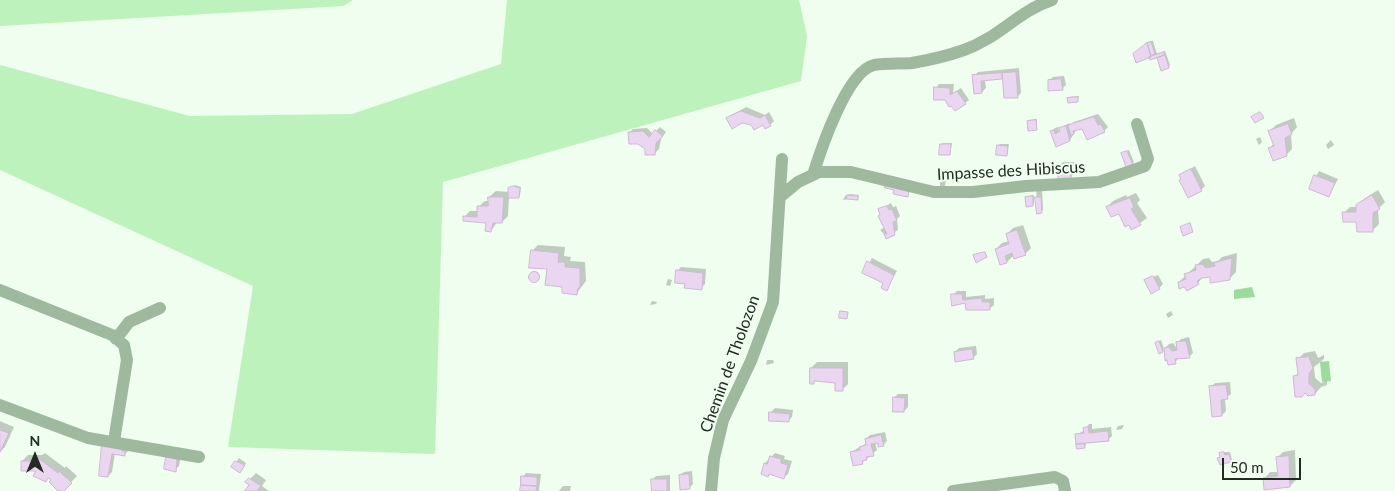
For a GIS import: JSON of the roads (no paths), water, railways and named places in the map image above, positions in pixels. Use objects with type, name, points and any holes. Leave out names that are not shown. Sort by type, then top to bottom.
[{"type":"street","points":[[813,175],[827,133],[860,72],[875,65],[912,62],[964,50],[990,39],[1018,16],[1052,0]]},
{"type":"street","name":"Impasse des Hibiscus","points":[[781,196],[798,182],[819,172],[851,172],[934,192],[973,192],[1026,186],[1099,182],[1145,166],[1148,158],[1137,124]]},
{"type":"street","name":"Chemin de Tholozon","points":[[711,491],[714,458],[723,420],[751,361],[773,302],[782,158]]},
{"type":"street","points":[[0,290],[112,335],[124,345],[126,360],[114,442]]},
{"type":"street","points":[[116,338],[129,322],[160,308]]},
{"type":"street","points":[[0,405],[88,438],[199,458]]},
{"type":"street","points":[[953,491],[1055,477],[1063,481],[1065,491]]}]
